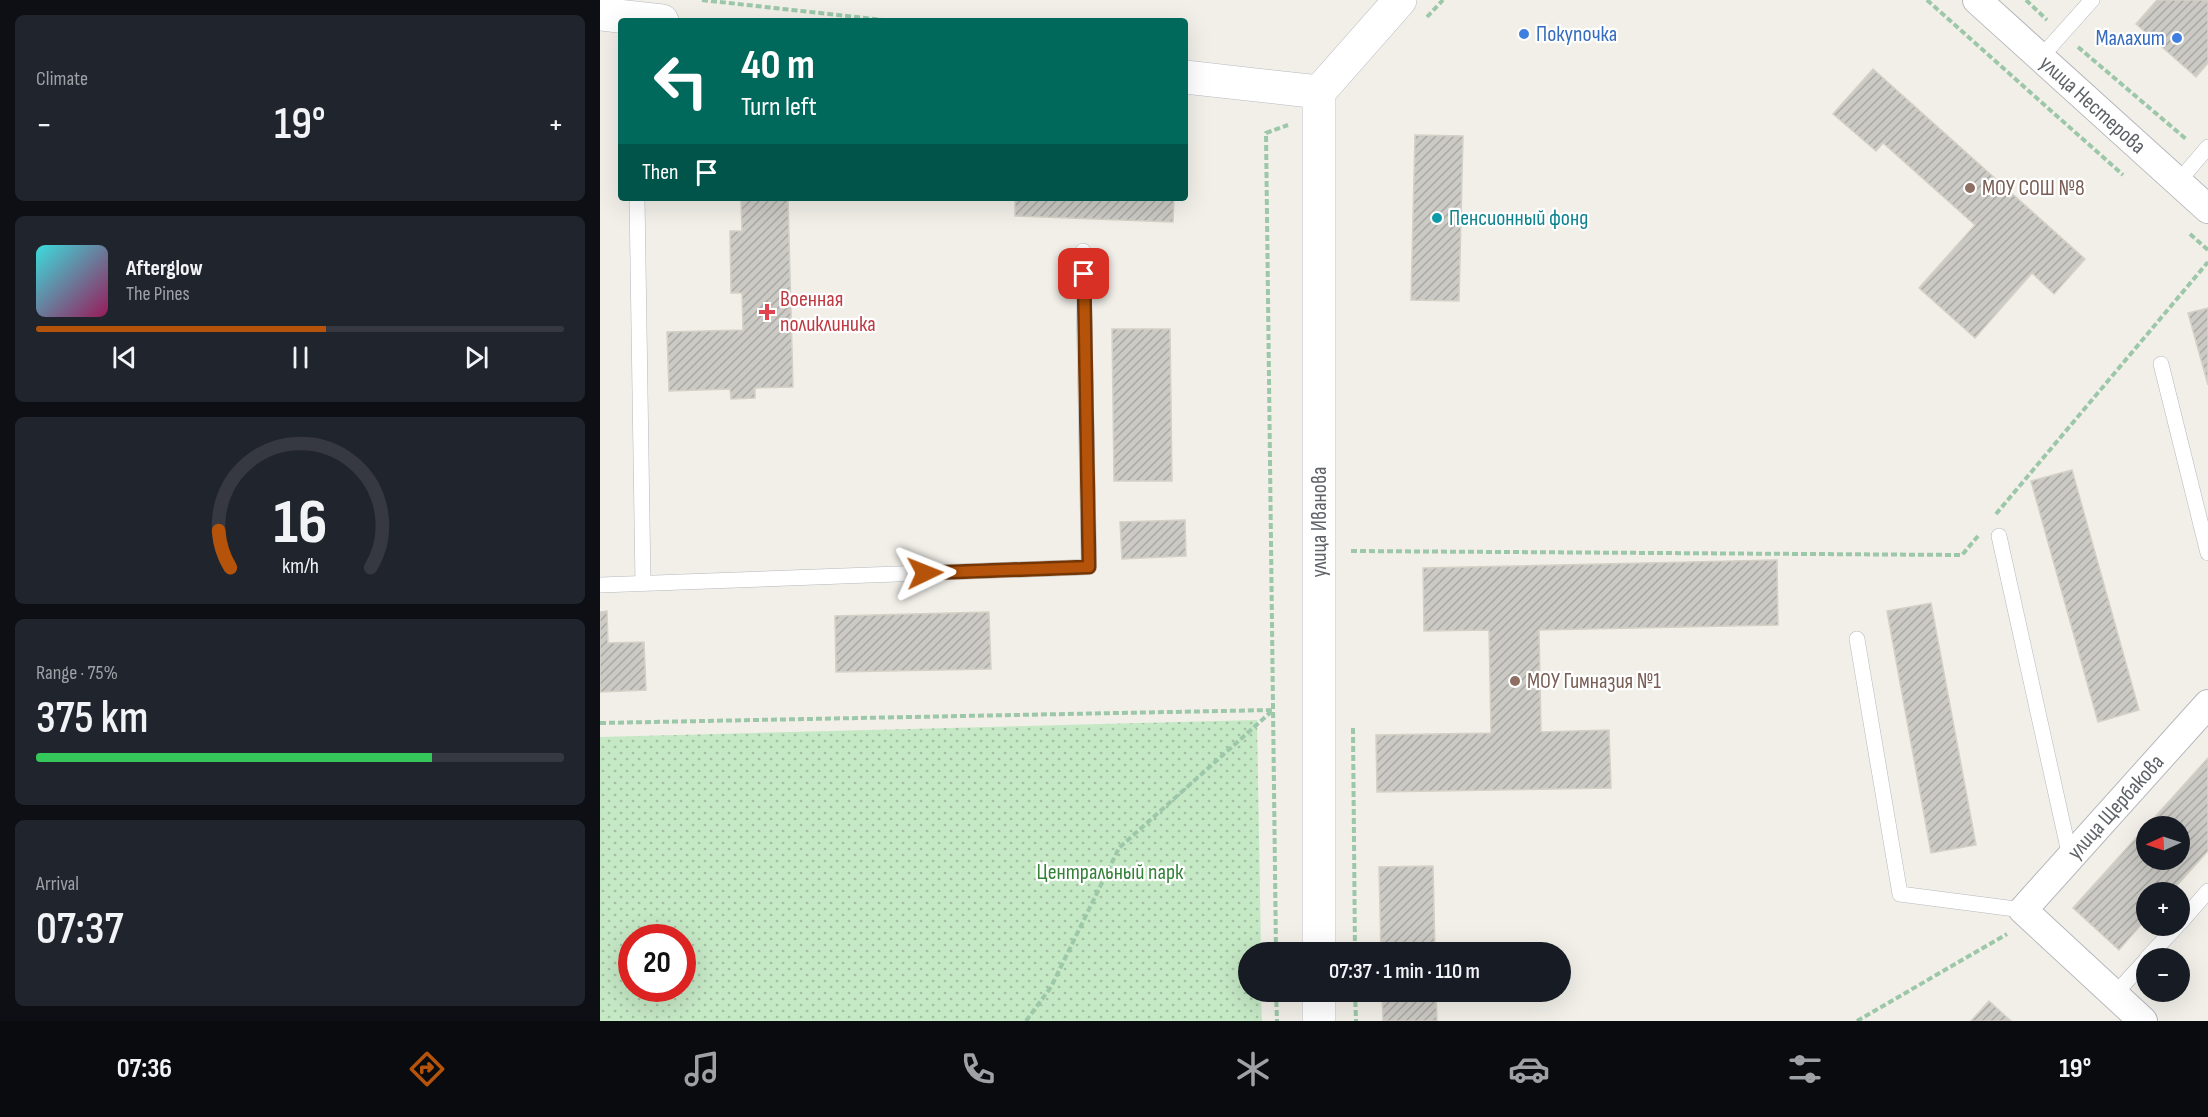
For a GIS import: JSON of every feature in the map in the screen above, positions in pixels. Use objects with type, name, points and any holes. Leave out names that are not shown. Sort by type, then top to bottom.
[{"type":"street","name":"улица Нестерова","points":[[1977,0],[2208,209]]},
{"type":"street","points":[[609,10],[648,18]]},
{"type":"street","points":[[1188,78],[1319,103],[1410,13]]},
{"type":"street","name":"улица Иванова","points":[[1319,103],[1319,942]]},
{"type":"street","name":"улица Щербакова","points":[[2023,910],[2208,704]]},
{"type":"street","points":[[2023,910],[2143,1021]]},
{"type":"street","points":[[1319,1002],[1319,1021]]},
{"type":"lane","points":[[2041,57],[2092,0]]},
{"type":"lane","points":[[2178,182],[2205,150]]},
{"type":"lane","points":[[637,201],[643,584]]},
{"type":"lane","points":[[600,585],[1089,567],[1083,251]]},
{"type":"lane","points":[[2161,364],[2208,553]]},
{"type":"lane","points":[[1999,536],[2070,857]]},
{"type":"lane","points":[[1857,639],[1900,894],[2023,910]]},
{"type":"lane","points":[[2190,912],[2207,894]]},
{"type":"lane","points":[[2157,948],[2167,936]]},
{"type":"lane","points":[[2114,995],[2136,971]]},
{"type":"path","points":[[702,0],[865,18]]},
{"type":"path","points":[[1410,13],[1443,0]]},
{"type":"path","points":[[1927,0],[2129,180]]},
{"type":"path","points":[[2026,0],[2062,33],[2205,150]]},
{"type":"path","points":[[1276,942],[1266,134],[1319,103]]},
{"type":"path","points":[[2182,226],[2208,250]]},
{"type":"path","points":[[1993,519],[2208,262]]},
{"type":"path","points":[[1351,562],[1351,551],[1962,555],[1985,528]]},
{"type":"path","points":[[600,723],[1273,710]]},
{"type":"path","points":[[1026,1021],[1051,987],[1119,848],[1273,710]]},
{"type":"path","points":[[1353,716],[1355,942]]},
{"type":"path","points":[[1276,1002],[1276,1021]]},
{"type":"path","points":[[1355,1002],[1356,1021]]},
{"type":"green space","name":"Центральный парк","points":[[1257,720],[1261,942],[1238,942],[1238,1002],[1261,1002],[1262,1021],[600,1021],[600,737]]},
{"type":"building","points":[[2157,0],[2208,0],[2208,63],[2196,77],[2136,24]]},
{"type":"building","name":"МОУ СОШ №8","points":[[1873,69],[2085,259],[2054,294],[2032,273],[1975,338],[1919,288],[1975,225],[1883,143],[1876,151],[1833,114]]},
{"type":"building","name":"Пенсионный фонд","points":[[1415,135],[1463,136],[1459,301],[1411,300]]},
{"type":"building","name":"Военная поликлиника","points":[[741,201],[788,201],[793,387],[755,388],[755,398],[731,399],[730,389],[669,391],[667,332],[743,330],[742,293],[731,293],[730,231],[742,231]]},
{"type":"building","points":[[1015,201],[1174,201],[1173,222],[1015,216]]},
{"type":"building","points":[[2208,308],[2208,385],[2188,313]]},
{"type":"building","points":[[1112,329],[1170,329],[1172,481],[1114,481]]},
{"type":"building","points":[[2072,470],[2139,710],[2098,722],[2031,481]]},
{"type":"building","points":[[1185,520],[1186,556],[1122,559],[1120,522]]},
{"type":"building","name":"МОУ Гимназия №1","points":[[1777,560],[1778,625],[1539,630],[1541,732],[1609,730],[1611,788],[1377,792],[1376,735],[1491,733],[1489,630],[1424,631],[1423,568]]},
{"type":"building","points":[[1931,603],[1976,845],[1931,853],[1887,611]]},
{"type":"building","points":[[607,611],[608,643],[644,642],[646,690],[600,692],[600,612]]},
{"type":"building","points":[[989,612],[991,669],[836,672],[835,616]]},
{"type":"building","points":[[2208,758],[2208,851],[2180,882],[2136,882],[2136,930],[2119,950],[2073,908],[2136,838],[2136,870],[2190,870],[2190,816],[2156,816]]},
{"type":"building","points":[[1433,866],[1435,942],[1381,942],[1379,867]]},
{"type":"building","points":[[1989,1001],[2011,1021],[1971,1021]]},
{"type":"building","points":[[1382,1002],[1436,1002],[1437,1021],[1383,1021]]},
{"type":"place","name":"Покупочка","points":[[1524,34]]},
{"type":"place","name":"Малахит","points":[[2177,38]]},
{"type":"place","name":"МОУ СОШ №8","points":[[1970,188]]},
{"type":"place","name":"Пенсионный фонд","points":[[1437,218]]},
{"type":"place","name":"Военная поликлиника","points":[[767,312]]},
{"type":"place","name":"МОУ Гимназия №1","points":[[1515,681]]},
{"type":"route","points":[[925,573],[1089,567],[1084,274]]}]
